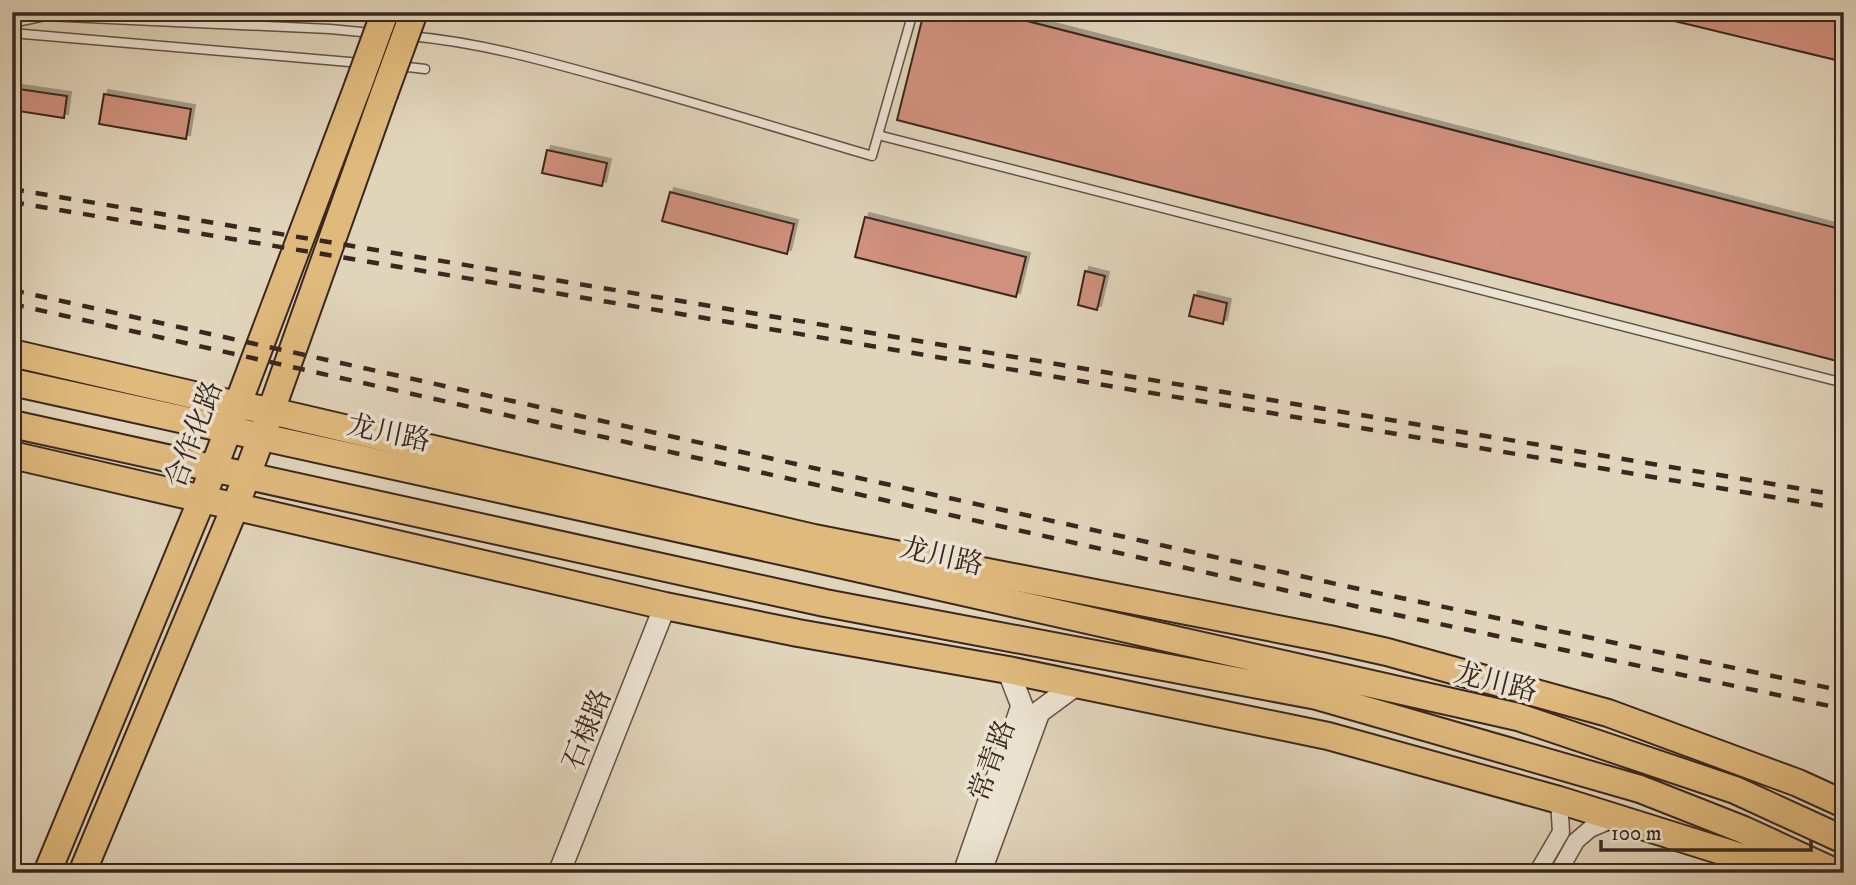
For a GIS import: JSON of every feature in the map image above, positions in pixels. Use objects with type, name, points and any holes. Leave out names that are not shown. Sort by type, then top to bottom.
[{"type":"main road","points":[[82,873],[235,507],[414,12]]},
{"type":"main road","name":"合作化路","points":[[47,873],[202,499],[358,86],[387,27]]},
{"type":"main road","name":"龙川路","points":[[12,353],[814,538],[1387,652],[1608,713],[1798,783],[1844,804]]},
{"type":"main road","name":"龙川路","points":[[12,383],[799,555],[1518,717],[1735,790],[1844,840]]},
{"type":"main road","points":[[12,424],[825,603],[1317,696],[1640,789],[1744,830],[1837,873]]},
{"type":"main road","points":[[12,455],[798,634],[1009,670],[1328,736],[1559,800],[1757,862],[1777,873]]},
{"type":"street","name":"石棣路","points":[[559,873],[670,606]]},
{"type":"street","name":"石棣路","points":[[571,873],[670,606]]},
{"type":"street","name":"常青路","points":[[964,873],[1021,706],[1009,670]]},
{"type":"street","name":"常青路","points":[[980,873],[1039,712],[1077,684]]},
{"type":"street","points":[[1537,873],[1561,832],[1559,800]]},
{"type":"street","points":[[1558,873],[1576,841],[1590,830],[1616,818]]},
{"type":"lane","points":[[12,23],[45,16],[317,29],[387,27],[526,55],[873,156],[913,12]]},
{"type":"lane","points":[[12,33],[375,64]]},
{"type":"lane","points":[[388,65],[425,69]]},
{"type":"lane","points":[[878,135],[1844,383]]},
{"type":"building","points":[[924,12],[992,12],[1844,230],[1844,352],[1841,362],[897,120]]},
{"type":"building","points":[[1637,12],[1844,12],[1844,62]]},
{"type":"building","points":[[12,88],[67,96],[64,118],[12,110]]},
{"type":"building","points":[[104,94],[191,109],[186,139],[99,124]]},
{"type":"building","points":[[547,150],[607,163],[602,186],[542,173]]},
{"type":"building","points":[[670,192],[794,224],[787,254],[662,221]]},
{"type":"building","points":[[865,217],[1026,257],[1016,297],[855,257]]},
{"type":"building","points":[[1085,271],[1105,276],[1097,310],[1078,305]]},
{"type":"building","points":[[1194,295],[1227,303],[1223,324],[1189,316]]},
{"type":"railway","points":[[12,189],[1844,496]]},
{"type":"railway","points":[[12,202],[1844,509]]},
{"type":"railway","points":[[12,290],[1368,591],[1844,691]]},
{"type":"railway","points":[[12,304],[1364,608],[1844,709]]}]
